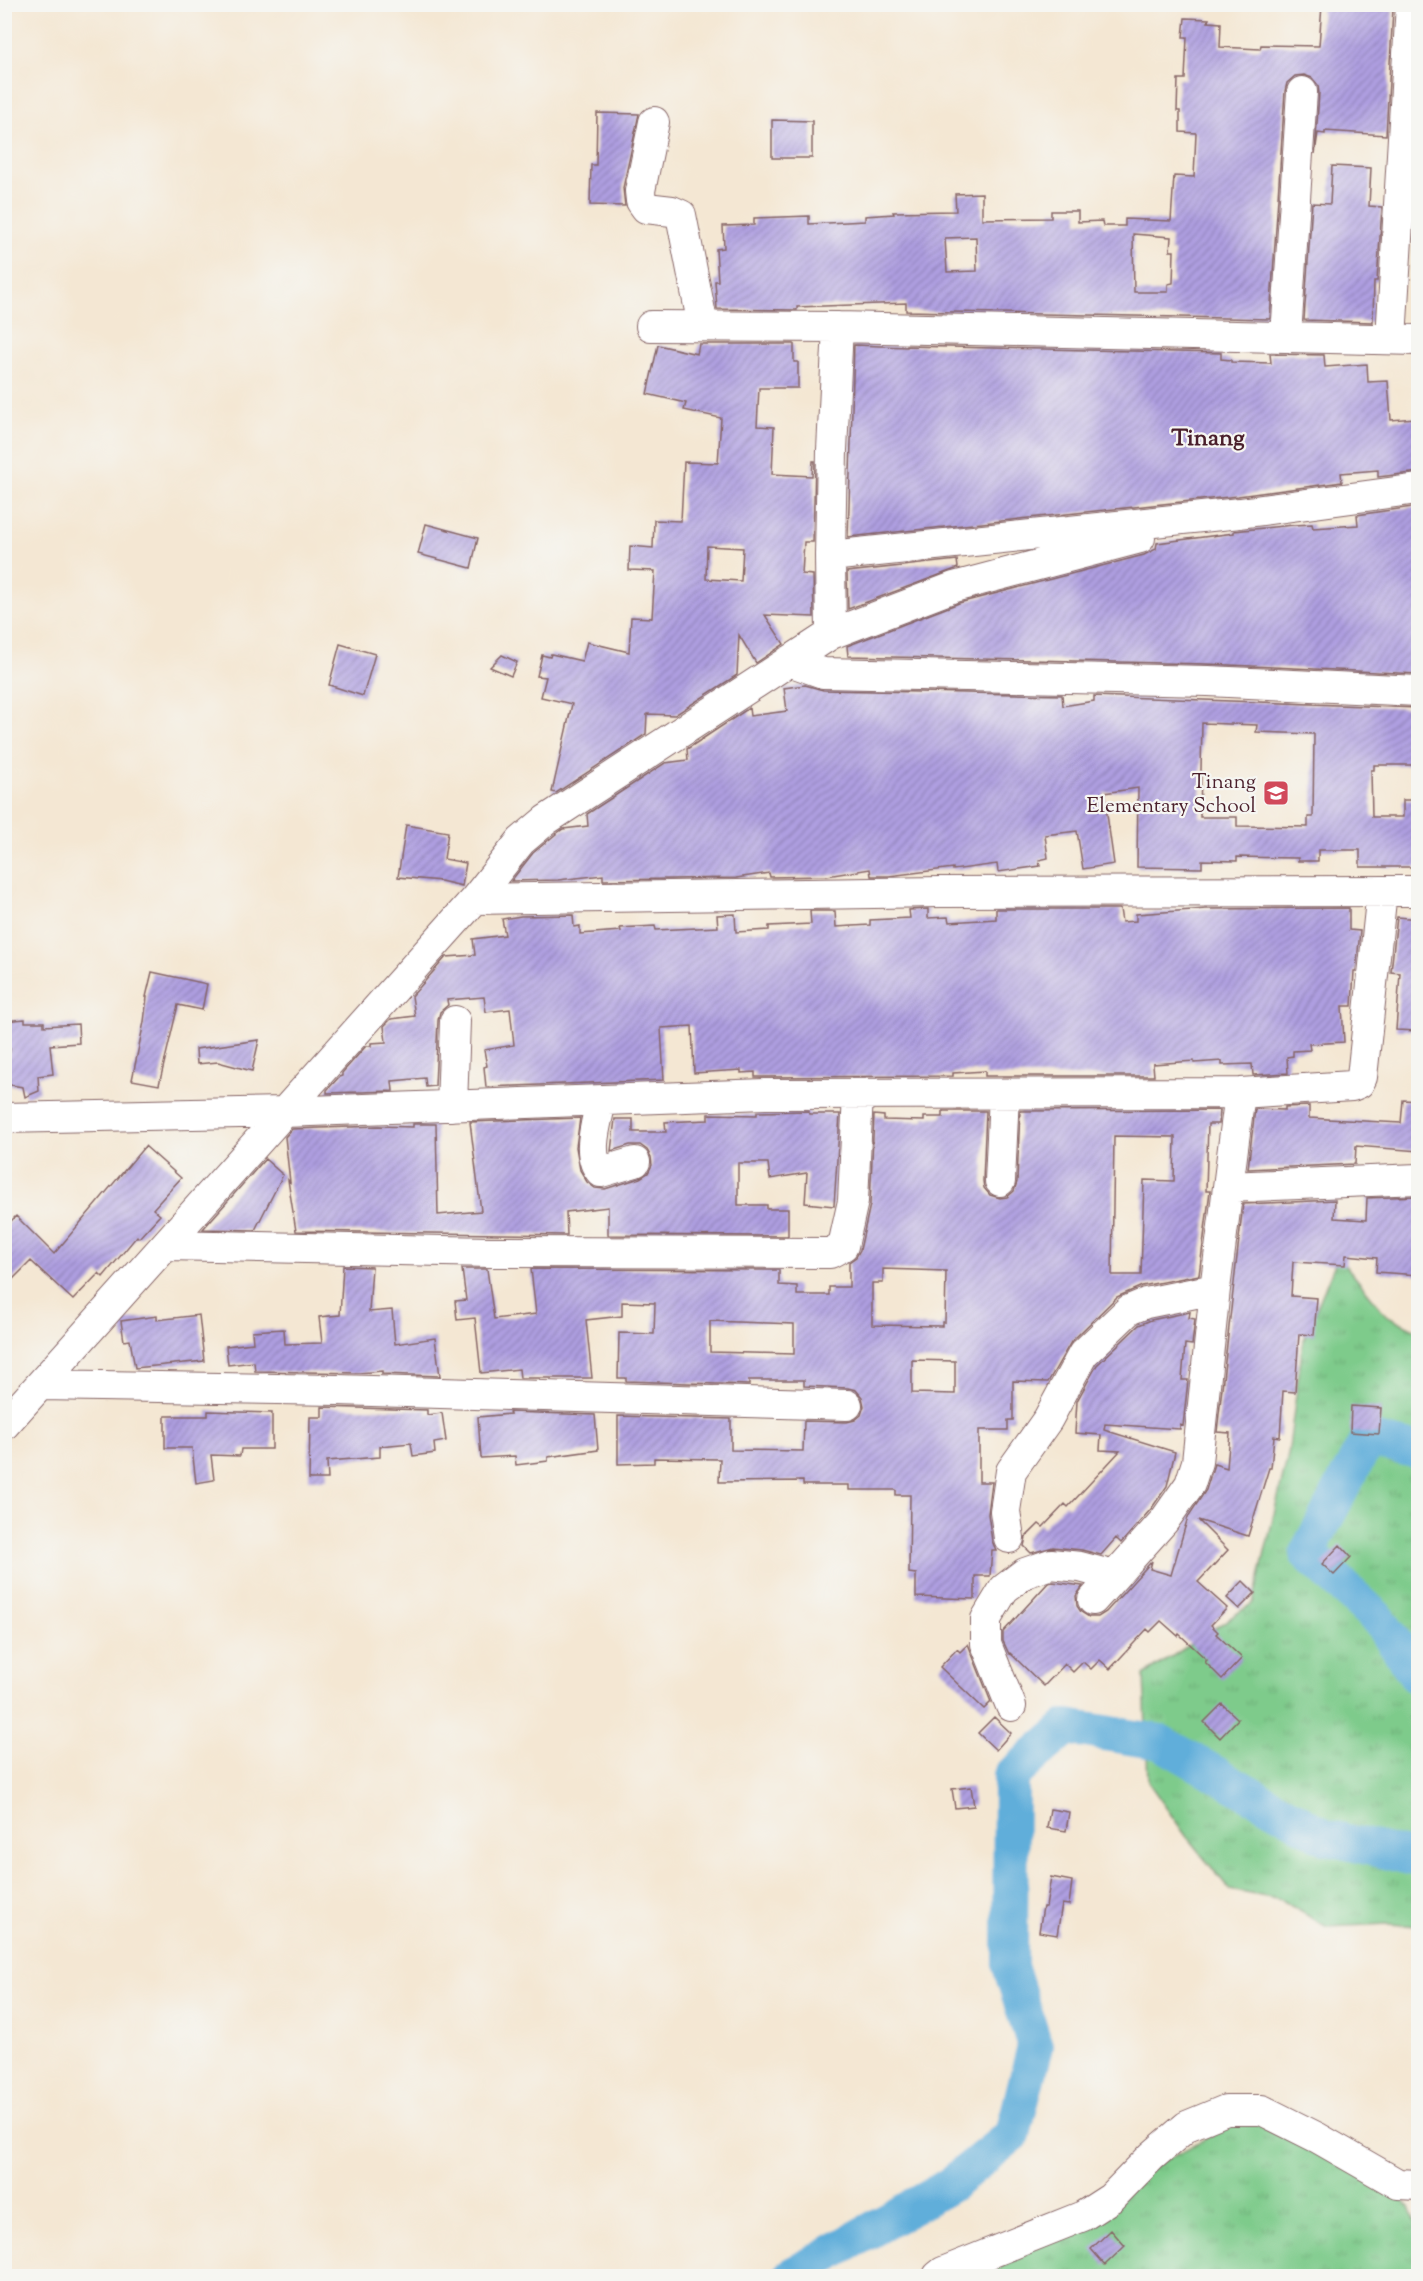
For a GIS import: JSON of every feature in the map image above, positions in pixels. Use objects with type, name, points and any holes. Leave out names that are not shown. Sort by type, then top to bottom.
[{"type":"street","points":[[651,326],[838,327],[1405,339],[1411,4]]},
{"type":"street","points":[[1286,336],[1302,92]]},
{"type":"street","points":[[654,122],[640,201],[646,208],[672,211],[681,215],[703,326]]},
{"type":"street","points":[[831,634],[832,450],[838,327]]},
{"type":"street","points":[[830,556],[1240,513],[1419,489]]},
{"type":"street","points":[[4,1425],[475,899],[521,841],[546,820],[831,634],[954,587],[1240,513]]},
{"type":"street","points":[[789,661],[823,673],[1208,681],[1419,691]]},
{"type":"street","points":[[4,1118],[284,1112],[765,1095],[1240,1093],[1336,1088],[1359,1083],[1362,1077],[1382,891]]},
{"type":"street","points":[[475,899],[941,892],[1419,891]]},
{"type":"street","points":[[452,1106],[455,1021]]},
{"type":"street","points":[[1093,1600],[1164,1521],[1190,1484],[1197,1462],[1215,1289],[1240,1093]]},
{"type":"street","points":[[166,1245],[490,1252],[830,1253],[843,1246],[853,1201],[858,1094]]},
{"type":"street","points":[[1000,1181],[1004,1094]]},
{"type":"street","points":[[601,1101],[594,1142],[593,1157],[596,1166],[601,1172],[635,1162]]},
{"type":"street","points":[[1229,1187],[1419,1179]]},
{"type":"street","points":[[1009,1538],[1005,1511],[1011,1471],[1048,1419],[1083,1354],[1129,1310],[1146,1303],[1215,1289]]},
{"type":"street","points":[[41,1385],[325,1389],[847,1405]]},
{"type":"street","points":[[1011,1706],[986,1644],[986,1619],[1004,1589],[1025,1573],[1051,1564],[1080,1567],[1114,1576]]},
{"type":"street","points":[[938,2277],[943,2272],[1083,2216],[1110,2198],[1152,2156],[1187,2126],[1226,2110],[1262,2110],[1318,2138],[1398,2184],[1419,2185]]},
{"type":"green space","points":[[1338,1256],[1386,1315],[1418,1331],[1418,1926],[1388,1924],[1327,1927],[1281,1900],[1230,1890],[1186,1836],[1148,1782],[1144,1675],[1253,1603],[1288,1455],[1303,1342]]},
{"type":"green space","points":[[1248,2116],[1393,2191],[1410,2207],[1418,2230],[1418,2276],[975,2276],[1038,2245],[1158,2164]]},
{"type":"building","points":[[1322,5],[1393,9],[1386,135],[1325,131],[1325,134],[1318,133],[1315,154],[1318,85],[1312,78],[1304,75],[1295,76],[1287,83],[1270,319],[906,311],[906,303],[797,307],[797,310],[717,309],[716,249],[724,248],[723,226],[754,225],[754,218],[809,216],[809,224],[865,221],[865,216],[894,214],[893,212],[956,211],[955,194],[982,193],[982,219],[1051,218],[1051,211],[1078,211],[1078,222],[1102,221],[1103,226],[1125,226],[1125,219],[1171,221],[1174,176],[1194,177],[1196,133],[1180,132],[1180,111],[1177,111],[1178,79],[1185,79],[1187,37],[1183,37],[1185,18],[1209,19],[1208,22],[1221,23],[1220,47],[1260,49],[1261,45],[1319,46]],"holes":[[[1133,234],[1171,237],[1170,251],[1174,251],[1173,283],[1168,284],[1168,292],[1134,292]],[[976,237],[977,271],[947,272],[945,238]]]},
{"type":"building","points":[[597,113],[639,114],[623,188],[625,206],[590,205],[591,165],[596,165]]},
{"type":"building","points":[[772,120],[812,121],[812,158],[772,158]]},
{"type":"building","points":[[1332,166],[1371,168],[1369,206],[1382,207],[1377,281],[1374,281],[1373,322],[1304,320],[1312,203],[1330,204]]},
{"type":"building","points":[[699,344],[794,344],[794,362],[798,362],[798,388],[759,388],[757,426],[774,427],[772,474],[812,476],[813,461],[815,461],[813,542],[804,542],[802,574],[813,575],[814,617],[765,615],[784,644],[756,663],[739,635],[737,675],[675,715],[647,714],[646,734],[556,793],[552,792],[572,704],[541,697],[546,677],[537,676],[542,655],[550,657],[551,654],[582,661],[587,642],[629,652],[631,617],[652,618],[655,571],[629,570],[630,546],[653,548],[654,520],[681,521],[684,462],[718,463],[721,418],[684,410],[686,403],[647,394],[658,345],[697,354]],"holes":[[[707,546],[743,548],[741,581],[706,579]]]},
{"type":"building","points":[[854,345],[1221,353],[1221,359],[1231,360],[1231,362],[1271,363],[1270,354],[1324,355],[1325,367],[1367,364],[1368,382],[1388,381],[1391,420],[1415,418],[1417,432],[1419,432],[1419,472],[1378,477],[1378,470],[1341,473],[1342,482],[1238,496],[848,537]]},
{"type":"building","points":[[1419,506],[1419,674],[1208,664],[848,656],[847,646],[959,603],[1144,555],[1156,549],[1157,543],[1234,533],[1234,531],[1294,525],[1312,524],[1313,528],[1358,525],[1357,515]]},
{"type":"building","points":[[426,524],[478,538],[471,568],[418,554]]},
{"type":"building","points":[[957,560],[958,568],[848,609],[847,572]]},
{"type":"building","points":[[340,644],[375,654],[363,696],[329,685]]},
{"type":"building","points":[[502,655],[517,662],[511,676],[490,667]]},
{"type":"building","points":[[805,685],[823,690],[1062,695],[1063,706],[1094,701],[1094,696],[1419,708],[1419,765],[1374,765],[1374,770],[1371,770],[1372,817],[1403,817],[1403,800],[1419,800],[1419,867],[1360,867],[1360,850],[1318,850],[1318,861],[1298,861],[1298,858],[1237,857],[1237,861],[1202,860],[1202,868],[1137,867],[1138,788],[1104,793],[1114,864],[1083,869],[1077,831],[1045,835],[1048,858],[1039,860],[1040,866],[998,872],[997,864],[889,876],[871,876],[870,869],[827,876],[770,877],[769,873],[736,878],[603,880],[603,875],[558,880],[511,881],[533,853],[556,834],[563,829],[588,826],[587,814],[665,763],[688,760],[687,749],[749,708],[750,716],[787,711],[784,688]],"holes":[[[1202,723],[1257,725],[1256,732],[1314,734],[1313,817],[1308,817],[1308,827],[1237,826],[1237,817],[1200,817]]]},
{"type":"building","points":[[406,825],[448,832],[444,859],[466,863],[462,886],[441,881],[398,877]]},
{"type":"building","points":[[1349,908],[1349,930],[1360,931],[1352,1006],[1342,1006],[1344,1042],[1309,1044],[1310,1050],[1293,1051],[1293,1056],[1287,1057],[1288,1073],[1253,1075],[1252,1064],[1222,1065],[1222,1061],[1194,1063],[1194,1061],[1153,1064],[1154,1076],[985,1076],[985,1071],[953,1073],[953,1076],[755,1077],[755,1072],[741,1073],[741,1070],[694,1073],[692,1026],[661,1028],[664,1080],[486,1087],[484,1067],[487,1066],[484,1050],[514,1045],[510,1009],[486,1012],[484,997],[447,1000],[448,1005],[440,1012],[435,1086],[426,1087],[425,1078],[392,1081],[393,1091],[327,1093],[327,1090],[342,1076],[342,1073],[366,1046],[371,1046],[371,1043],[386,1042],[384,1026],[391,1019],[415,1016],[412,996],[446,957],[475,955],[473,939],[505,935],[502,919],[521,916],[573,915],[574,927],[580,926],[580,934],[655,926],[656,930],[718,927],[717,915],[735,914],[736,932],[769,930],[769,926],[811,924],[810,911],[835,911],[836,927],[870,925],[870,920],[910,918],[909,910],[928,909],[928,918],[948,917],[949,922],[996,919],[996,909],[1120,909],[1122,922],[1136,921],[1136,914],[1206,909]]},
{"type":"building","points":[[1397,917],[1419,919],[1419,1031],[1396,1030],[1400,973],[1391,972]]},
{"type":"building","points":[[152,972],[207,984],[202,1010],[178,1005],[159,1085],[132,1080]]},
{"type":"building","points":[[25,1019],[25,1022],[44,1022],[44,1026],[78,1024],[79,1043],[50,1045],[53,1074],[38,1076],[39,1091],[25,1097],[23,1087],[4,1084],[10,1049],[4,1050],[4,1021]]},
{"type":"building","points":[[259,1040],[252,1071],[218,1062],[197,1064],[196,1049]]},
{"type":"building","points":[[1403,1100],[1419,1101],[1419,1151],[1356,1146],[1355,1164],[1248,1169],[1255,1109],[1285,1110],[1285,1107],[1309,1106],[1309,1118],[1401,1123]]},
{"type":"building","points":[[1220,1110],[1219,1124],[1208,1124],[1206,1191],[1210,1191],[1199,1275],[1142,1286],[1117,1297],[1071,1342],[1048,1382],[1013,1381],[1013,1420],[1008,1420],[1008,1430],[979,1430],[979,1482],[992,1482],[988,1514],[992,1541],[996,1550],[992,1550],[990,1576],[975,1576],[975,1599],[916,1597],[916,1574],[909,1573],[910,1495],[896,1495],[896,1490],[849,1490],[849,1485],[803,1485],[803,1481],[719,1482],[720,1459],[654,1458],[654,1463],[618,1464],[618,1416],[731,1419],[731,1450],[803,1451],[804,1421],[847,1422],[861,1415],[864,1406],[862,1397],[856,1390],[804,1386],[804,1380],[749,1380],[749,1385],[626,1381],[626,1378],[618,1378],[619,1333],[654,1334],[655,1303],[622,1302],[622,1316],[586,1320],[592,1378],[520,1378],[519,1369],[481,1373],[475,1318],[457,1320],[455,1301],[466,1300],[462,1269],[487,1269],[494,1319],[536,1314],[531,1269],[779,1270],[779,1285],[797,1286],[797,1295],[829,1295],[829,1287],[849,1287],[849,1262],[860,1250],[870,1205],[874,1115],[884,1116],[884,1120],[924,1121],[924,1117],[943,1117],[943,1111],[986,1111],[984,1188],[990,1195],[1000,1198],[1007,1197],[1014,1191],[1017,1182],[1020,1111]],"holes":[[[1114,1136],[1175,1137],[1174,1181],[1144,1180],[1141,1275],[1112,1275]],[[883,1269],[946,1271],[945,1322],[942,1322],[942,1326],[872,1325],[872,1283],[883,1283]],[[710,1321],[794,1324],[794,1354],[710,1352]],[[912,1360],[955,1361],[955,1394],[912,1393]]]},
{"type":"building","points":[[809,1111],[809,1114],[840,1114],[834,1206],[805,1203],[807,1173],[770,1179],[768,1163],[738,1163],[738,1205],[767,1205],[767,1209],[788,1209],[788,1236],[608,1235],[608,1207],[566,1212],[567,1235],[296,1231],[288,1180],[290,1182],[285,1137],[292,1129],[413,1127],[413,1124],[436,1124],[438,1215],[481,1211],[470,1122],[580,1118],[576,1147],[580,1170],[587,1182],[595,1188],[605,1189],[640,1178],[648,1173],[652,1165],[647,1150],[640,1145],[630,1145],[611,1151],[615,1119],[633,1119],[633,1132],[666,1132],[665,1122],[708,1120],[708,1114],[757,1115],[757,1112]]},
{"type":"building","points":[[145,1146],[181,1178],[153,1209],[160,1215],[139,1238],[137,1236],[103,1277],[99,1273],[73,1300],[31,1261],[4,1288],[4,1228],[16,1216],[54,1254]]},
{"type":"building","points":[[265,1159],[283,1175],[255,1230],[203,1229]]},
{"type":"building","points":[[1419,1196],[1419,1275],[1376,1272],[1377,1258],[1346,1255],[1345,1265],[1293,1262],[1291,1296],[1317,1298],[1314,1335],[1299,1334],[1295,1392],[1283,1391],[1280,1437],[1274,1436],[1271,1468],[1269,1468],[1248,1536],[1198,1520],[1228,1550],[1198,1582],[1227,1608],[1211,1625],[1218,1632],[1216,1634],[1242,1658],[1222,1679],[1205,1662],[1207,1660],[1161,1621],[1150,1632],[1147,1629],[1110,1669],[1100,1660],[1091,1669],[1083,1662],[1073,1672],[1065,1664],[1044,1686],[1009,1654],[1003,1641],[1003,1632],[1048,1583],[1083,1586],[1076,1596],[1077,1606],[1089,1617],[1098,1617],[1106,1612],[1152,1561],[1150,1569],[1171,1575],[1188,1517],[1206,1490],[1214,1464],[1227,1468],[1230,1433],[1217,1432],[1243,1204],[1335,1200],[1334,1218],[1366,1220],[1367,1198]]},
{"type":"building","points":[[343,1266],[372,1267],[369,1312],[392,1310],[395,1344],[435,1338],[440,1376],[382,1374],[382,1371],[359,1373],[255,1371],[254,1362],[228,1365],[226,1346],[253,1343],[252,1331],[284,1329],[285,1344],[322,1343],[319,1317],[340,1315]]},
{"type":"building","points":[[1190,1312],[1189,1318],[1195,1319],[1192,1345],[1185,1344],[1182,1380],[1188,1380],[1183,1426],[1180,1425],[1180,1429],[1105,1424],[1104,1430],[1175,1452],[1167,1486],[1151,1509],[1121,1543],[1116,1538],[1101,1555],[1082,1550],[1053,1547],[1031,1553],[1024,1546],[1026,1537],[1039,1524],[1043,1527],[1065,1504],[1068,1507],[1120,1451],[1100,1450],[1101,1435],[1075,1433],[1077,1401],[1097,1365],[1139,1325],[1151,1320]]},
{"type":"building","points":[[199,1315],[204,1361],[135,1368],[130,1340],[124,1341],[121,1321],[157,1316],[157,1320]]},
{"type":"building","points":[[1351,1406],[1381,1408],[1379,1434],[1350,1432]]},
{"type":"building","points":[[322,1407],[427,1410],[427,1415],[442,1413],[446,1441],[434,1443],[435,1453],[413,1456],[411,1443],[380,1446],[380,1457],[327,1461],[328,1479],[309,1479],[310,1417],[322,1417]]},
{"type":"building","points":[[208,1411],[272,1413],[272,1449],[241,1449],[240,1456],[211,1455],[214,1480],[196,1483],[192,1448],[165,1448],[165,1416],[208,1416]]},
{"type":"building","points":[[509,1412],[595,1415],[598,1450],[548,1457],[548,1461],[516,1465],[515,1456],[481,1458],[478,1417],[510,1414]]},
{"type":"building","points":[[1340,1545],[1351,1557],[1334,1575],[1322,1564]]},
{"type":"building","points":[[1243,1581],[1255,1593],[1239,1609],[1227,1598]]},
{"type":"building","points":[[968,1644],[991,1702],[984,1709],[940,1667],[957,1649],[960,1652]]},
{"type":"building","points":[[1222,1704],[1238,1719],[1220,1738],[1204,1722]]},
{"type":"building","points":[[994,1717],[1011,1733],[996,1750],[978,1733]]},
{"type":"building","points":[[971,1787],[974,1806],[955,1808],[952,1789]]},
{"type":"building","points":[[1050,1809],[1069,1812],[1066,1831],[1047,1828]]},
{"type":"building","points":[[1051,1877],[1072,1881],[1069,1905],[1062,1904],[1057,1935],[1039,1932]]},
{"type":"building","points":[[1111,2230],[1125,2246],[1105,2265],[1091,2249]]},
{"type":"waterway","points":[[1418,1451],[1368,1439],[1307,1553],[1379,1620],[1418,1677]]},
{"type":"waterway","points":[[791,2276],[950,2185],[1013,2134],[1035,2046],[1010,1966],[1011,1776],[1067,1727],[1160,1742],[1326,1837],[1418,1859]]},
{"type":"place","name":"Tinang Elementary School","points":[[1276,793]]},
{"type":"district","name":"Tinang","points":[[1208,437]]}]
